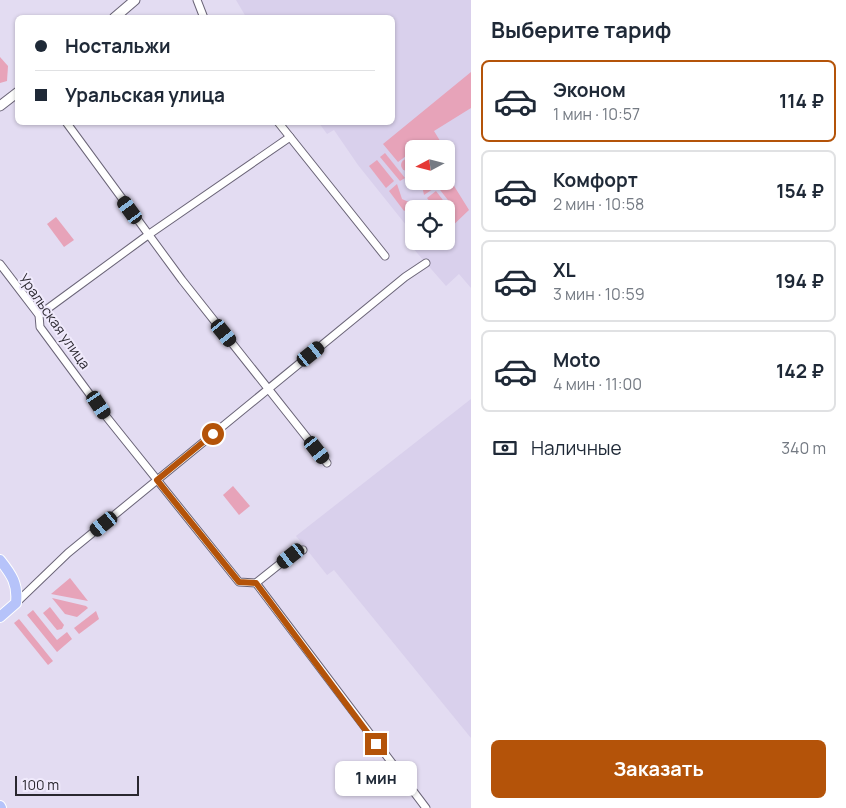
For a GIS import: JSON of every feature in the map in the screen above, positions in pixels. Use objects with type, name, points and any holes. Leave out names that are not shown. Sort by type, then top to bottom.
[{"type":"main road","points":[[0,560],[13,576],[18,589],[16,603],[0,617]]},
{"type":"street","points":[[118,15],[135,0]]},
{"type":"street","points":[[197,0],[203,15]]},
{"type":"street","points":[[0,106],[15,94]]},
{"type":"street","points":[[68,125],[148,234],[327,463]]},
{"type":"street","points":[[280,125],[386,256]]},
{"type":"street","points":[[39,315],[148,234],[290,137]]},
{"type":"street","points":[[16,603],[68,553],[404,277],[426,263]]},
{"type":"street","name":"Уральская улица","points":[[0,264],[39,315],[40,327],[157,480],[239,582],[256,583]]},
{"type":"street","points":[[303,550],[291,556],[256,583],[426,808]]},
{"type":"shaded area","points":[[236,0],[471,0],[471,288],[459,274],[446,286],[414,250],[455,250],[455,200],[405,200],[405,224],[358,165],[334,130],[327,134],[320,125],[395,125],[395,15],[245,15]]},
{"type":"shaded area","points":[[0,57],[8,66],[7,81],[0,83]]},
{"type":"shaded area","points":[[471,72],[471,108],[434,131],[440,140],[405,140],[405,157],[398,162],[383,144]]},
{"type":"shaded area","points":[[385,153],[405,178],[400,181],[380,157]]},
{"type":"shaded area","points":[[377,160],[394,181],[386,188],[369,166]]},
{"type":"shaded area","points":[[405,160],[405,170],[401,165]]},
{"type":"shaded area","points":[[397,184],[402,199],[405,200],[405,210],[404,211],[389,191]]},
{"type":"shaded area","points":[[455,187],[469,210],[455,223],[455,200],[448,200],[440,190],[455,190]]},
{"type":"shaded area","points":[[423,190],[432,190],[424,195]]},
{"type":"shaded area","points":[[436,191],[443,200],[428,200],[427,198]]},
{"type":"shaded area","points":[[56,217],[74,240],[64,247],[47,224]]},
{"type":"shaded area","points":[[471,399],[471,738],[334,570],[327,575],[296,536]]},
{"type":"shaded area","points":[[233,486],[250,506],[239,515],[223,495]]},
{"type":"shaded area","points":[[70,578],[88,601],[51,594]]},
{"type":"shaded area","points":[[52,598],[88,608],[77,617],[65,614]]},
{"type":"shaded area","points":[[50,607],[64,625],[62,629],[57,630],[43,613]]},
{"type":"shaded area","points":[[33,610],[57,640],[67,632],[72,639],[57,652],[27,615]]},
{"type":"shaded area","points":[[96,611],[99,619],[79,634],[74,628]]},
{"type":"shaded area","points":[[19,619],[53,661],[48,665],[14,623]]},
{"type":"route","points":[[213,434],[157,480],[239,582],[256,583],[376,744]]}]
